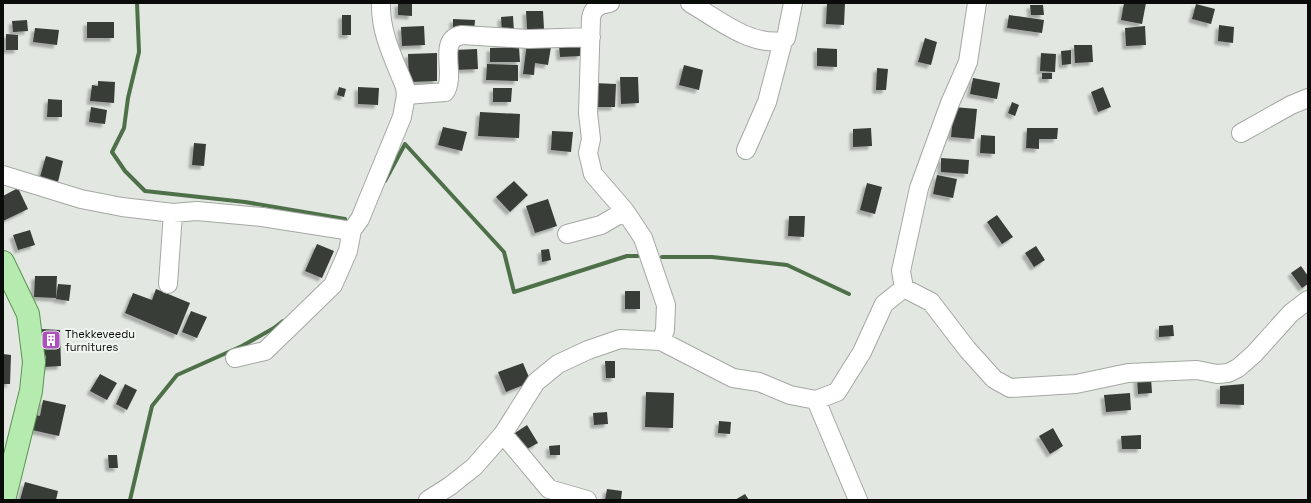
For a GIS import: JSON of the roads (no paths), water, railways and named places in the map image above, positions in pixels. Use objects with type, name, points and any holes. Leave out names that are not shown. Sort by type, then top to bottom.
[{"type":"main road","points":[[3,262],[28,314],[34,362],[30,391],[4,500]]},
{"type":"street","points":[[235,358],[265,351],[333,285],[348,251],[352,230],[360,219],[402,116],[406,94],[405,87],[384,35],[380,20],[381,3]]},
{"type":"street","points":[[610,3],[600,5],[593,11],[588,113],[591,139],[588,153],[593,174],[624,211],[643,238],[666,305],[665,330],[661,341]]},
{"type":"street","points":[[690,3],[731,28],[764,42],[783,41]]},
{"type":"street","points":[[746,150],[767,102],[783,41],[789,27],[793,3]]},
{"type":"street","points":[[904,288],[901,271],[919,188],[950,103],[968,62],[977,3]]},
{"type":"street","points":[[406,94],[445,92],[449,83],[448,46],[450,40],[454,36],[462,34],[529,39],[591,37]]},
{"type":"street","points":[[1241,133],[1291,104],[1308,98]]},
{"type":"street","points":[[3,175],[80,199],[122,207],[173,213],[198,211],[262,217],[352,230]]},
{"type":"street","points":[[567,234],[601,225],[624,211]]},
{"type":"street","points":[[168,284],[173,213]]},
{"type":"street","points":[[904,288],[931,302],[967,349],[994,379],[1010,388],[1076,384],[1128,373],[1197,370],[1217,374],[1228,373],[1238,368],[1254,354],[1291,313],[1308,300]]},
{"type":"street","points":[[428,500],[450,486],[474,466],[503,434],[536,382],[558,364],[588,350],[620,339],[661,341],[733,378],[759,382],[790,395],[816,400],[837,392],[862,352],[884,304],[904,288]]},
{"type":"street","points":[[816,400],[858,500]]},
{"type":"street","points":[[503,434],[549,489],[586,500]]},
{"type":"waterway","points":[[137,3],[139,52],[128,98],[124,128],[112,152],[125,171],[145,191],[245,202],[345,219]]},
{"type":"waterway","points":[[385,181],[405,144],[504,252],[514,292],[627,256],[638,256]]},
{"type":"waterway","points":[[662,257],[712,257],[787,265],[849,294]]},
{"type":"waterway","points":[[130,500],[152,406],[177,375],[242,346],[274,328],[283,321]]},
{"type":"place","name":"Thekkeveedu furnitures","points":[[51,340]]}]
